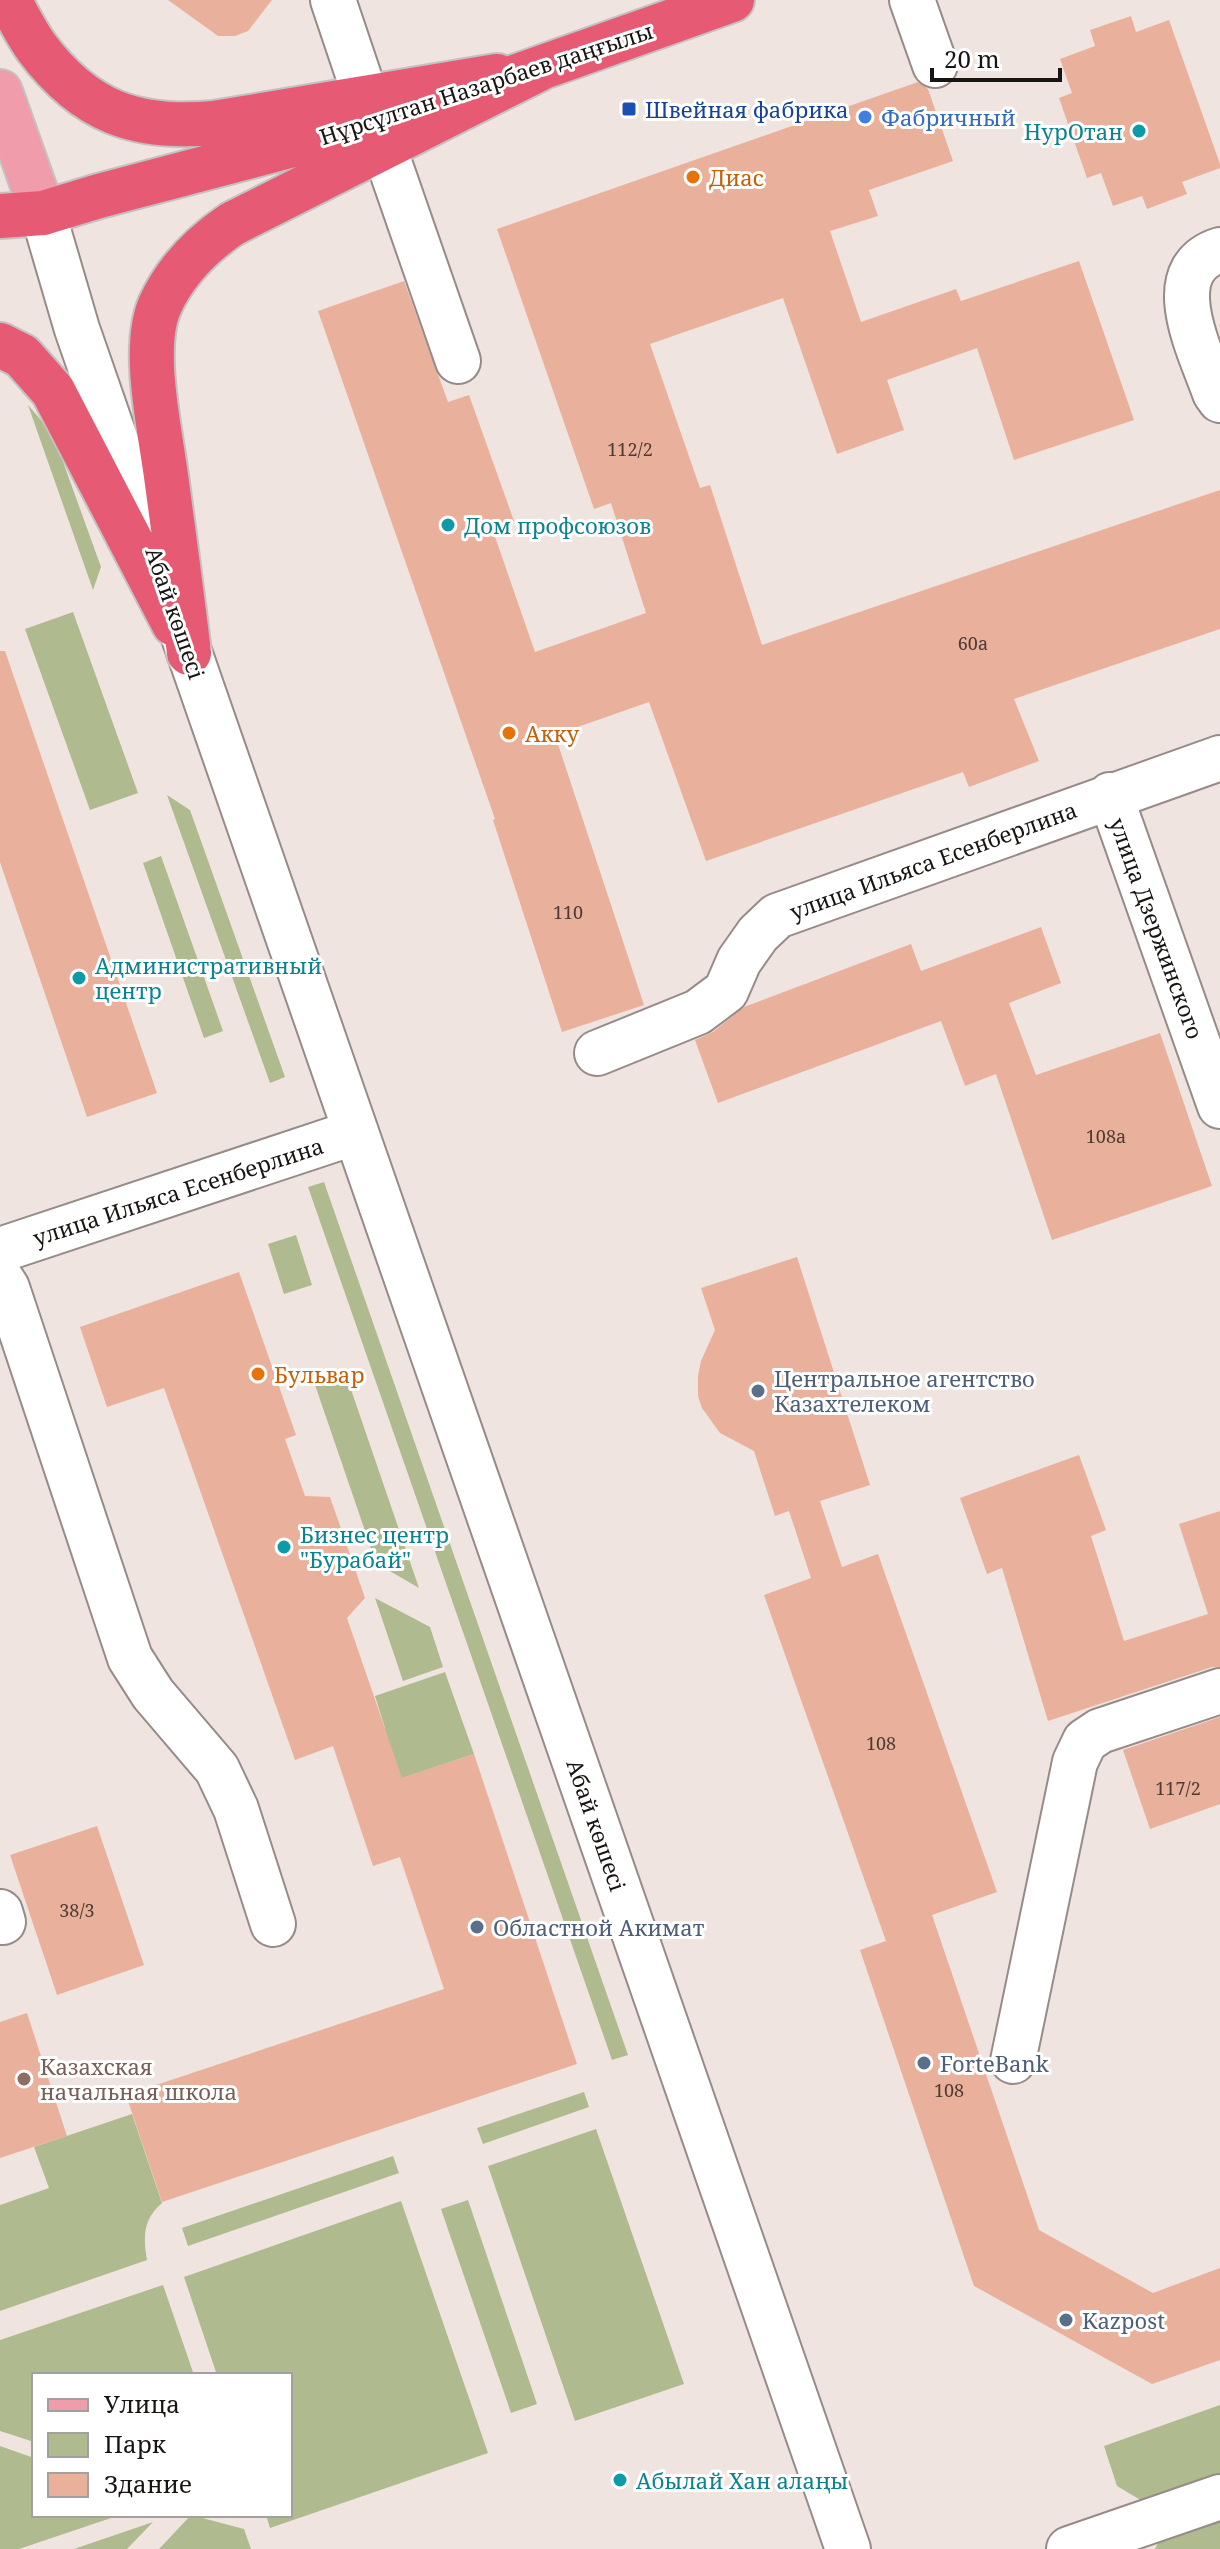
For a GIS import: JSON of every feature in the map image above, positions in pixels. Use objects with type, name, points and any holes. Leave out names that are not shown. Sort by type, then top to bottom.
[{"type":"highway","points":[[9,0],[36,47],[80,94],[107,110],[133,120],[185,126],[214,123],[539,69]]},
{"type":"highway","name":"Нұрсұлтан Назарбаев даңғылы","points":[[43,213],[376,123],[732,0]]},
{"type":"highway","points":[[189,653],[152,359],[159,307],[189,259],[208,240],[232,224],[539,69]]},
{"type":"highway","points":[[0,216],[43,213]]},
{"type":"highway","points":[[0,248],[43,213]]},
{"type":"highway","points":[[0,345],[22,356],[53,391],[189,653]]},
{"type":"main road","name":"Абай көшесі","points":[[0,92],[43,213]]},
{"type":"street","points":[[333,0],[366,98]]},
{"type":"street","points":[[912,0],[935,65]]},
{"type":"street","points":[[384,148],[458,361]]},
{"type":"street","name":"Абай көшесі","points":[[43,213],[77,329],[848,2549]]},
{"type":"street","points":[[1220,250],[1199,262],[1189,277],[1185,297],[1215,393],[1220,400]]},
{"type":"street","name":"улица Ильяса Есенберлина","points":[[597,1053],[698,1012],[726,991],[739,961],[758,934],[777,916],[1220,758]]},
{"type":"street","name":"улица Дзержинского","points":[[1110,795],[1220,1106]]},
{"type":"street","name":"улица Ильяса Есенберлина","points":[[0,1250],[356,1132]]},
{"type":"street","points":[[0,1277],[7,1288],[130,1658],[153,1694],[217,1769],[236,1809],[273,1924]]},
{"type":"street","points":[[1013,2061],[1065,1805],[1075,1762],[1085,1741],[1100,1731],[1220,1691]]},
{"type":"street","points":[[1069,2549],[1220,2497]]},
{"type":"green space","points":[[28,405],[53,434],[101,567],[93,590]]},
{"type":"green space","points":[[73,612],[138,793],[90,810],[25,629]]},
{"type":"green space","points":[[167,795],[190,810],[285,1077],[270,1083]]},
{"type":"green space","points":[[161,856],[223,1031],[204,1038],[143,863]]},
{"type":"green space","points":[[324,1182],[628,2055],[612,2060],[308,1187]]},
{"type":"green space","points":[[296,1235],[312,1285],[284,1294],[268,1244]]},
{"type":"green space","points":[[344,1369],[419,1588],[376,1563],[313,1379]]},
{"type":"green space","points":[[375,1598],[430,1627],[443,1667],[403,1681]]},
{"type":"green space","points":[[445,1672],[474,1754],[379,1786],[360,1737],[385,1728],[375,1696]]},
{"type":"green space","points":[[584,2092],[589,2107],[483,2144],[477,2128]]},
{"type":"green space","points":[[132,2114],[162,2203],[151,2215],[146,2229],[147,2260],[0,2311],[0,2205],[49,2188],[34,2147]]},
{"type":"green space","points":[[596,2129],[684,2384],[575,2421],[488,2166]]},
{"type":"green space","points":[[393,2156],[399,2173],[188,2246],[182,2228]]},
{"type":"green space","points":[[468,2200],[537,2404],[511,2413],[441,2209]]},
{"type":"green space","points":[[401,2201],[488,2453],[270,2528],[267,2517],[292,2517],[292,2373],[216,2373],[184,2277]]},
{"type":"green space","points":[[163,2285],[193,2373],[32,2373],[32,2441],[0,2431],[0,2340]]},
{"type":"green space","points":[[1220,2405],[1220,2485],[1154,2508],[1117,2486],[1104,2446]]},
{"type":"green space","points":[[0,2446],[32,2457],[32,2517],[114,2517],[19,2549],[0,2549]]},
{"type":"green space","points":[[1220,2513],[1220,2549],[1155,2549],[1163,2533]]},
{"type":"green space","points":[[189,2517],[199,2517],[244,2529],[251,2549],[159,2549]]},
{"type":"green space","points":[[153,2522],[127,2549],[74,2549]]},
{"type":"building","points":[[168,0],[272,0],[248,31],[235,36],[218,36]]},
{"type":"building","name":"НурОтан","points":[[1131,16],[1136,32],[1169,20],[1220,164],[1220,168],[1182,182],[1187,194],[1147,209],[1142,196],[1113,206],[1101,173],[1087,178],[1059,98],[1072,93],[1060,59],[1095,46],[1090,30]]},
{"type":"building","points":[[918,82],[928,89],[953,161],[869,190],[878,216],[830,231],[861,322],[956,289],[961,301],[1079,261],[1134,420],[1014,460],[977,348],[887,380],[904,430],[837,454],[783,298],[650,344],[700,488],[710,485],[762,645],[1220,490],[1220,629],[1014,699],[1039,761],[969,787],[963,772],[706,861],[649,702],[555,735],[644,1005],[562,1032],[495,819],[318,311],[404,281],[448,402],[469,395],[514,521],[492,528],[535,652],[646,613],[611,503],[594,509],[497,229]]},
{"type":"building","name":"Административный центр","points":[[0,651],[5,651],[157,1093],[87,1117],[0,862]]},
{"type":"building","points":[[1041,927],[1061,983],[1009,1003],[1036,1075],[1160,1033],[1212,1186],[1052,1240],[996,1074],[965,1086],[941,1021],[718,1103],[695,1040],[713,1032],[744,1007],[911,944],[921,971]]},
{"type":"building","points":[[797,1257],[870,1485],[820,1501],[842,1567],[878,1554],[997,1892],[932,1915],[1039,2230],[1153,2293],[1220,2268],[1220,2360],[1152,2384],[974,2286],[860,1950],[886,1941],[764,1595],[811,1578],[789,1511],[775,1516],[754,1451],[720,1433],[702,1408],[698,1396],[701,1361],[715,1330],[701,1288]]},
{"type":"building","points":[[239,1272],[296,1435],[285,1439],[305,1496],[330,1497],[365,1598],[347,1618],[402,1778],[474,1754],[577,2064],[162,2202],[126,2095],[444,1989],[400,1857],[373,1866],[333,1746],[295,1760],[164,1388],[107,1407],[80,1327]]},
{"type":"building","points":[[1079,1455],[1106,1530],[1091,1536],[1124,1641],[1208,1614],[1179,1524],[1220,1511],[1220,1667],[1048,1721],[1002,1568],[987,1574],[960,1498]]},
{"type":"building","points":[[1220,1717],[1220,1804],[1150,1829],[1123,1750]]},
{"type":"building","points":[[97,1826],[144,1965],[57,1995],[10,1855]]},
{"type":"building","name":"Казахская начальная школа","points":[[27,2013],[67,2136],[0,2158],[0,2022]]},
{"type":"place","name":"Швейная фабрика","points":[[629,109]]},
{"type":"place","name":"Фабричный","points":[[865,117]]},
{"type":"place","name":"НурОтан","points":[[1139,131]]},
{"type":"place","name":"Диас","points":[[693,177]]},
{"type":"place","name":"Дом профсоюзов","points":[[448,525]]},
{"type":"place","name":"Акку","points":[[509,733]]},
{"type":"place","name":"Административный центр","points":[[79,978]]},
{"type":"place","name":"Бульвар","points":[[258,1374]]},
{"type":"place","name":"Центральное агентство Казахтелеком","points":[[758,1391]]},
{"type":"place","name":"Бизнес центр \"Бурабай\"","points":[[284,1547]]},
{"type":"place","name":"Областной Акимат","points":[[477,1927]]},
{"type":"place","name":"ForteBank","points":[[924,2063]]},
{"type":"place","name":"Казахская начальная школа","points":[[24,2079]]},
{"type":"place","name":"Kazpost","points":[[1066,2320]]},
{"type":"place","name":"Абылай Хан алаңы","points":[[620,2480]]}]
